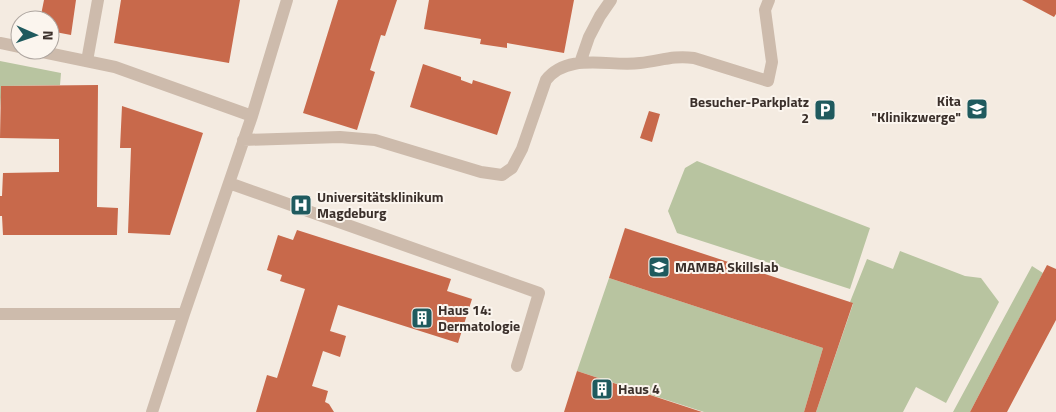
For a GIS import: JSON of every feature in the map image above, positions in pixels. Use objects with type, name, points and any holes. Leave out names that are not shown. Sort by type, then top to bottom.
[{"type":"lane","points":[[87,61],[98,0]]},
{"type":"lane","points":[[152,412],[252,116],[288,0]]},
{"type":"lane","points":[[580,63],[589,37],[611,0]]},
{"type":"lane","points":[[244,140],[340,137],[375,140],[481,172],[502,175],[512,168],[522,149],[546,80],[551,74],[564,66],[580,63],[642,63],[683,56],[768,81],[772,62],[765,10],[769,0]]},
{"type":"lane","points":[[60,56],[115,67],[252,116]]},
{"type":"lane","points":[[229,183],[539,293],[517,366]]},
{"type":"lane","points":[[0,314],[184,314]]},
{"type":"green space","points":[[0,61],[61,73],[60,85],[2,86],[0,108]]},
{"type":"green space","points":[[697,161],[870,228],[850,289],[677,233],[668,211],[685,168]]},
{"type":"green space","points":[[900,251],[965,276],[981,278],[999,302],[946,403],[916,387],[903,412],[816,412],[853,304],[850,302],[867,259],[893,269]]},
{"type":"green space","points":[[1032,266],[1043,273],[970,412],[953,412]]},
{"type":"green space","points":[[609,278],[823,348],[804,412],[704,412],[577,371]]},
{"type":"building","points":[[44,0],[76,0],[71,35],[60,33],[60,10],[42,10]]},
{"type":"building","points":[[121,0],[240,0],[229,63],[114,43]]},
{"type":"building","points":[[338,0],[397,0],[385,36],[381,35],[370,70],[375,72],[357,130],[303,113]]},
{"type":"building","points":[[429,0],[574,0],[564,53],[507,43],[507,48],[480,44],[481,39],[424,29]]},
{"type":"building","points":[[1022,0],[1056,0],[1056,14],[1054,17]]},
{"type":"building","points":[[423,64],[461,77],[461,80],[472,84],[473,80],[511,92],[497,135],[410,107]]},
{"type":"building","points":[[98,85],[97,207],[118,208],[117,235],[3,235],[2,216],[0,216],[0,196],[2,196],[3,173],[59,172],[59,139],[0,138],[1,86]]},
{"type":"building","points":[[122,106],[203,133],[170,235],[128,233],[131,148],[120,148]]},
{"type":"building","points":[[649,111],[660,114],[652,142],[640,138]]},
{"type":"building","points":[[625,228],[853,303],[816,412],[804,412],[823,348],[609,278]]},
{"type":"building","name":"Haus 14: Dermatologie","points":[[297,230],[451,279],[447,291],[472,299],[458,343],[338,305],[330,331],[346,336],[340,357],[323,351],[312,386],[328,391],[325,402],[329,404],[334,412],[256,412],[267,375],[277,378],[305,289],[280,281],[282,275],[267,270],[278,235],[293,240]]},
{"type":"building","points":[[1047,265],[1056,269],[1056,320],[1007,412],[970,412]]},
{"type":"building","name":"Haus 4","points":[[577,371],[702,412],[564,412]]},
{"type":"place","name":"Kita \"Klinikzwerge\"","points":[[977,109]]},
{"type":"place","name":"Besucher-Parkplatz 2","points":[[825,110]]},
{"type":"place","name":"Universitätsklinikum Magdeburg","points":[[301,205]]},
{"type":"place","name":"MAMBA Skillslab","points":[[659,267]]},
{"type":"place","name":"Haus 14: Dermatologie","points":[[422,318]]},
{"type":"place","name":"Haus 4","points":[[602,389]]}]
